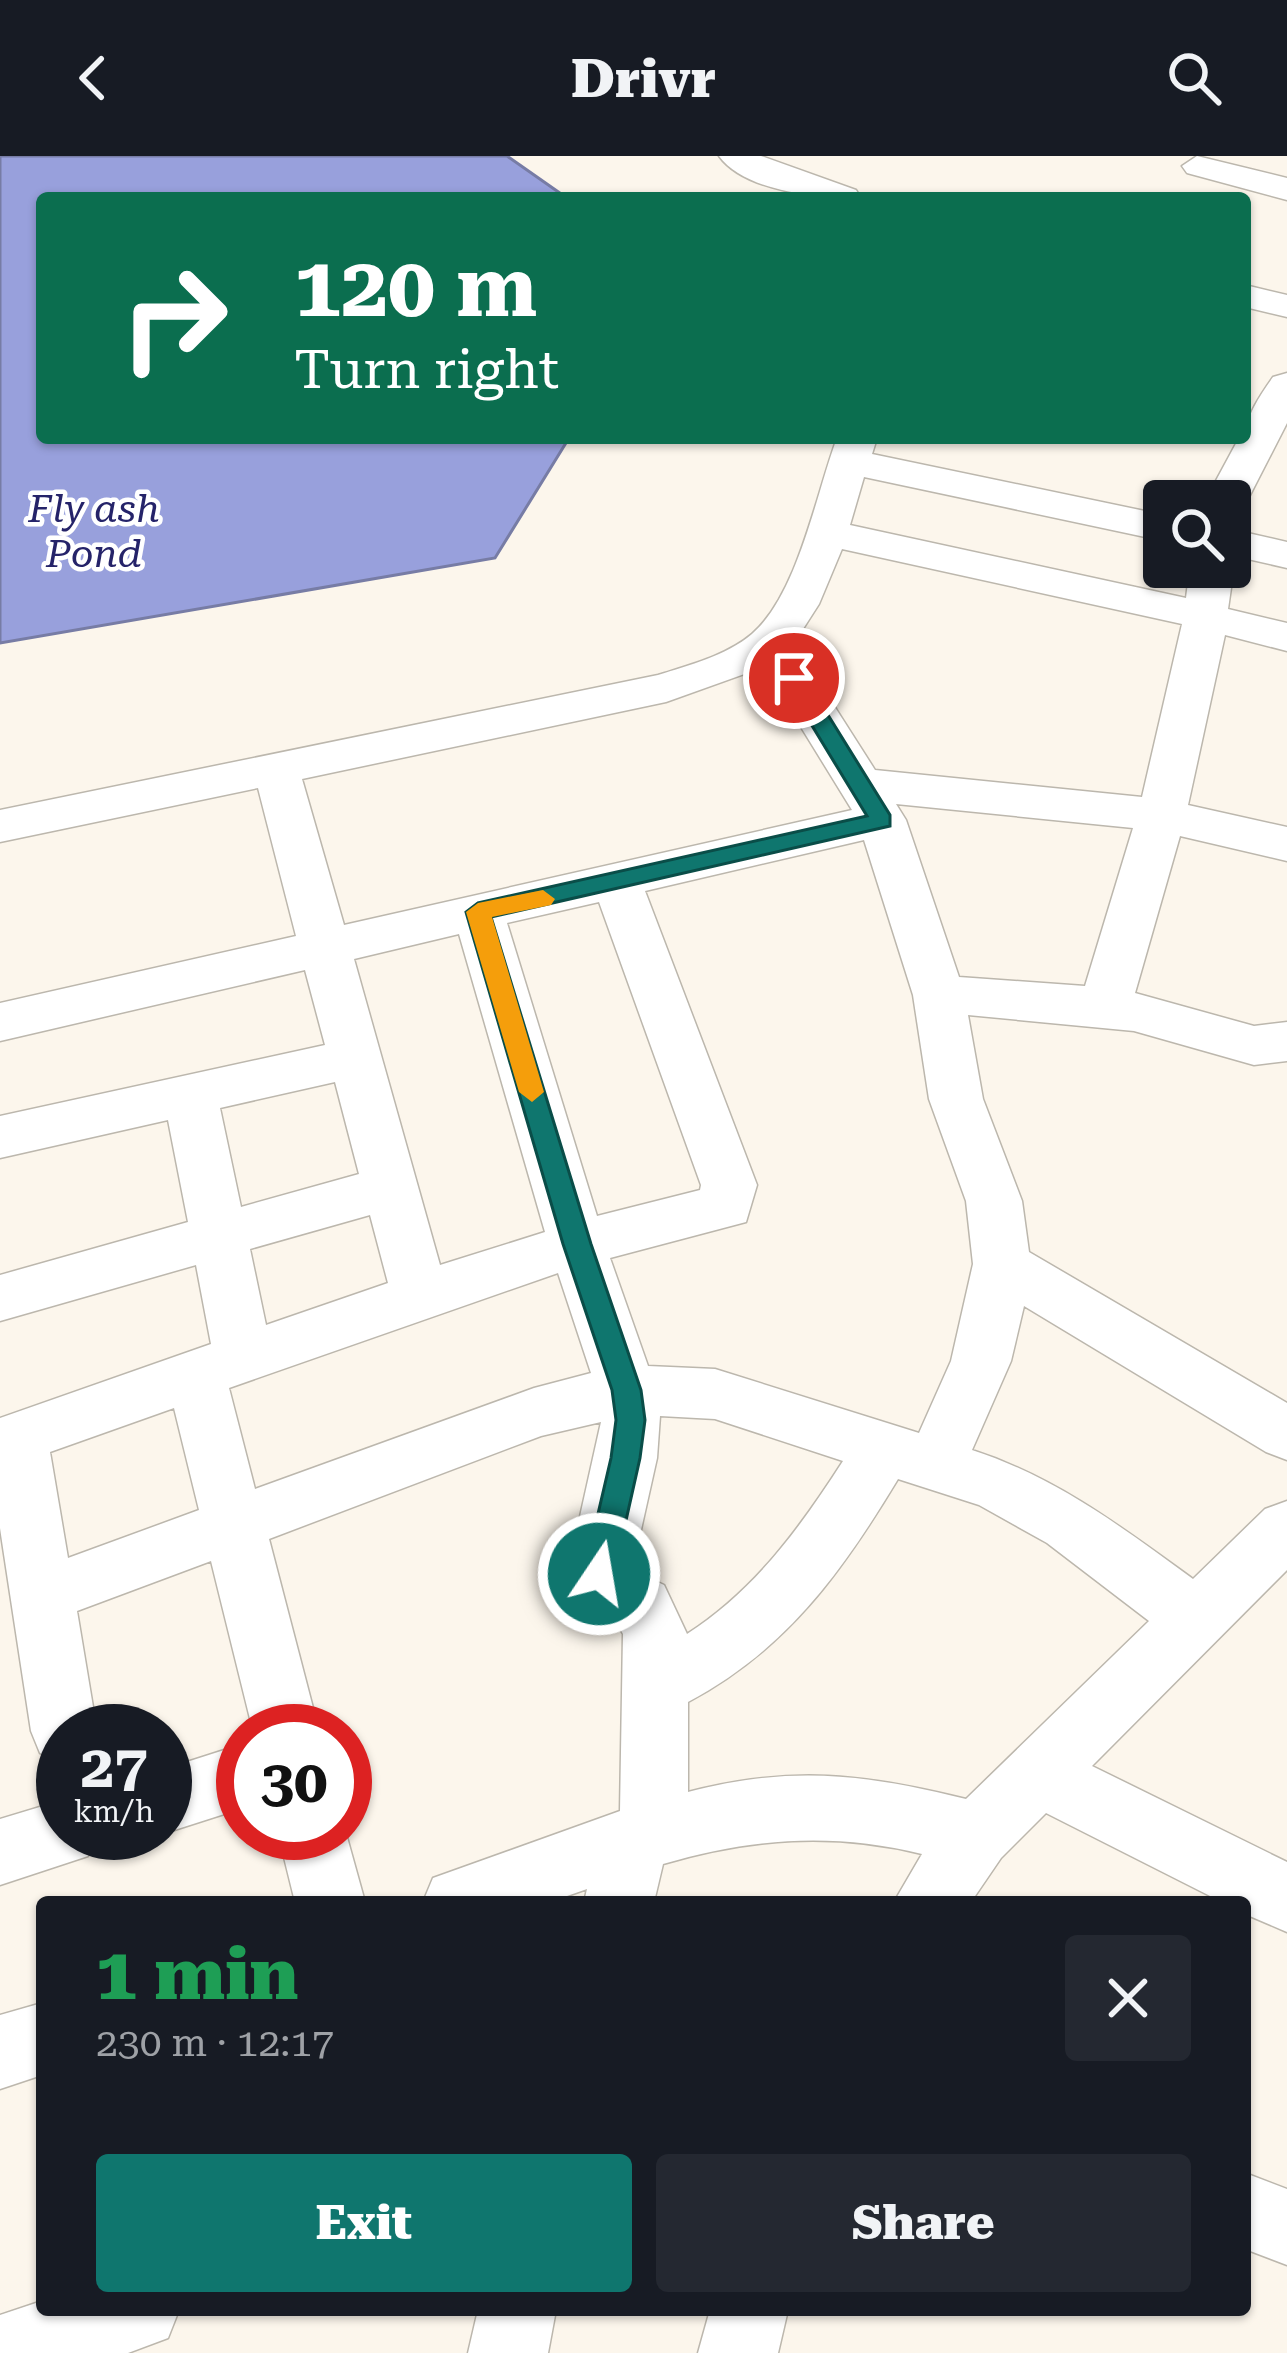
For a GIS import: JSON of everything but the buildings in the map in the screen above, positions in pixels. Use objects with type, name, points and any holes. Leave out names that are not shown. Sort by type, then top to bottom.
[{"type":"street","points":[[754,160],[829,192]]},
{"type":"street","points":[[1194,170],[1287,189]]},
{"type":"street","points":[[1251,297],[1287,306]]},
{"type":"street","points":[[1237,480],[1287,385]]},
{"type":"street","points":[[0,826],[666,688],[732,666],[771,642],[798,607],[852,450],[1143,523]]},
{"type":"street","points":[[823,532],[1287,637]]},
{"type":"street","points":[[1251,547],[1287,555]]},
{"type":"street","points":[[1105,1006],[1160,814],[1210,588]]},
{"type":"street","points":[[654,1686],[697,1666],[747,1633],[910,1455],[982,1361],[1002,1264],[994,1201],[956,1099],[939,995],[872,802],[771,642]]},
{"type":"street","points":[[276,769],[420,1295]]},
{"type":"street","points":[[0,1022],[617,884],[872,802],[1160,814],[1287,844]]},
{"type":"street","points":[[59,1704],[9,1441],[420,1295],[577,1244],[727,1206],[729,1185],[617,884]]},
{"type":"street","points":[[478,912],[577,1244],[626,1390],[631,1420],[626,1458],[599,1574],[604,1588],[641,1605],[655,1630],[654,1686],[636,1859]]},
{"type":"street","points":[[939,995],[1105,1006],[1252,1046],[1278,1046],[1287,1041]]},
{"type":"street","points":[[0,1137],[358,1057]]},
{"type":"street","points":[[190,1096],[218,1238],[219,1364],[233,1524],[279,1704]]},
{"type":"street","points":[[0,1298],[391,1187]]},
{"type":"street","points":[[1002,1264],[1287,1434]]},
{"type":"street","points":[[39,1598],[534,1413],[626,1390],[676,1389],[715,1394],[998,1485],[1069,1524],[1196,1618]]},
{"type":"street","points":[[933,1896],[977,1835],[1287,1528]]},
{"type":"street","points":[[1038,1774],[1287,1898]]},
{"type":"street","points":[[483,1896],[636,1859],[752,1810],[856,1807],[977,1835]]},
{"type":"street","points":[[0,1852],[36,1841]]},
{"type":"street","points":[[319,1860],[328,1896]]},
{"type":"street","points":[[0,2052],[36,2040]]},
{"type":"street","points":[[1251,2213],[1287,2227]]},
{"type":"street","points":[[17,2351],[122,2316]]},
{"type":"street","points":[[508,2353],[517,2316]]},
{"type":"street","points":[[738,2353],[747,2316]]},
{"type":"water","name":"Fly ash Pond","points":[[0,156],[507,156],[558,192],[36,192],[36,444],[565,444],[495,558],[0,643]]},
{"type":"slow traffic","points":[[532,1092],[478,912],[543,899]]},
{"type":"route","points":[[599,1574],[626,1458],[631,1420],[626,1390],[577,1244],[478,912],[882,820],[794,678]]}]
